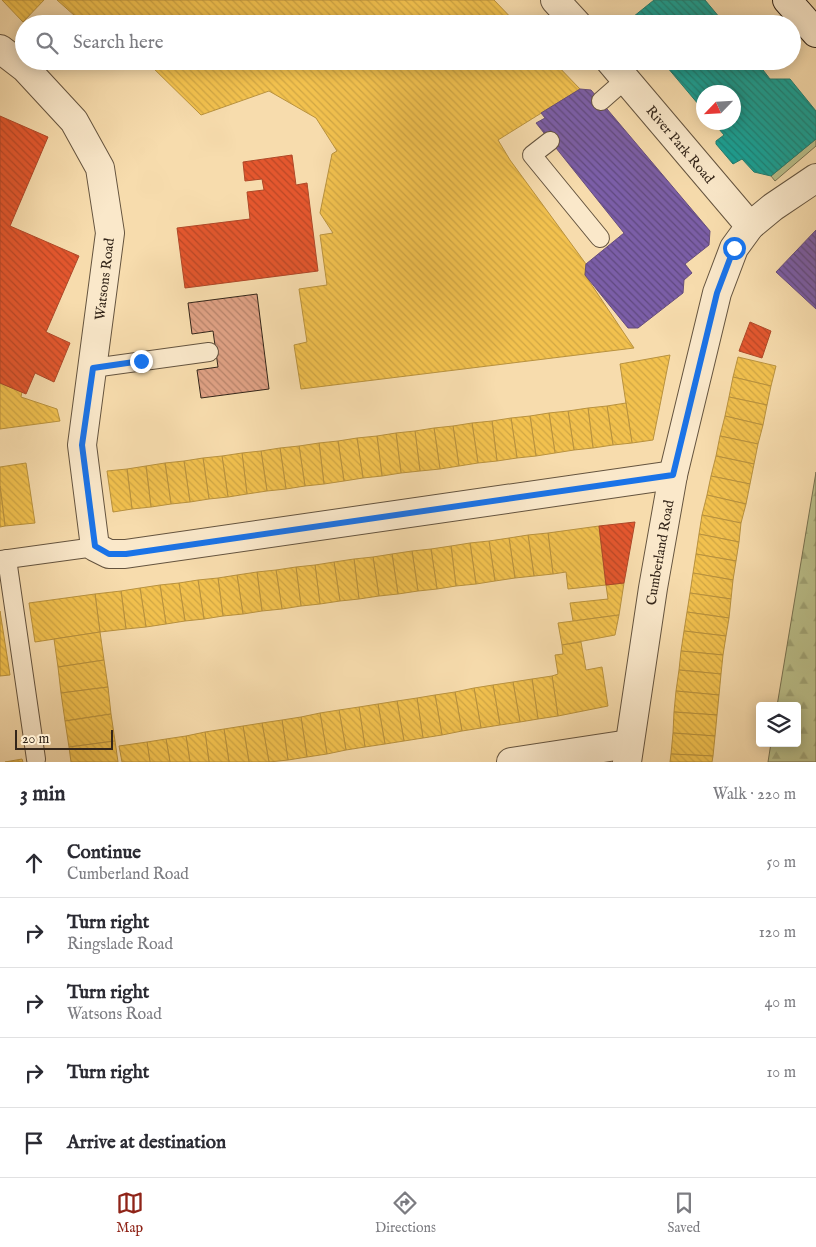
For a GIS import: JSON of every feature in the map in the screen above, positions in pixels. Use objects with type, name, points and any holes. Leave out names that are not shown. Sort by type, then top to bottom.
[{"type":"street","points":[[787,0],[800,15]]},
{"type":"street","points":[[801,16],[816,33]]},
{"type":"street","name":"Watsons Road","points":[[0,49],[15,60]]},
{"type":"street","name":"Watsons Road","points":[[28,70],[74,121],[100,168],[110,233],[82,445],[95,546]]},
{"type":"street","name":"River Park Road","points":[[618,70],[750,226]]},
{"type":"street","name":"Cumberland Road","points":[[628,753],[673,475],[717,293],[734,248],[750,226],[773,207],[816,178]]},
{"type":"street","points":[[95,546],[109,554],[126,554],[673,475]]},
{"type":"street","points":[[511,762],[628,753]]},
{"type":"lane","points":[[601,101],[618,70]]},
{"type":"lane","points":[[550,141],[532,155],[600,238]]},
{"type":"lane","points":[[93,368],[209,352]]},
{"type":"lane","points":[[36,759],[4,560],[95,546]]},
{"type":"green space","points":[[816,139],[816,146],[775,181],[771,176]]},
{"type":"green space","points":[[816,472],[816,762],[768,762],[770,747],[801,747],[801,702],[778,702]]},
{"type":"building: Homes","points":[[2,0],[44,0],[30,15],[16,15]]},
{"type":"building: Homes","points":[[57,0],[494,0],[508,15],[74,15]]},
{"type":"building: Homes","points":[[155,70],[562,70],[580,89],[498,140],[510,160],[586,264],[585,275],[634,348],[301,389],[294,345],[307,342],[299,289],[327,285],[320,235],[333,233],[320,213],[332,154],[337,151],[316,118],[269,91],[201,115]]},
{"type":"building: Homes","points":[[670,355],[653,440],[632,443],[620,364]]},
{"type":"building: Homes","points":[[738,357],[776,366],[771,386],[733,377]]},
{"type":"building: Homes","points":[[733,377],[771,386],[767,405],[729,397]]},
{"type":"building: Homes","points":[[0,383],[22,392],[21,397],[57,409],[60,421],[0,429]]},
{"type":"building: Homes","points":[[729,397],[767,405],[763,425],[725,416]]},
{"type":"building: Homes","points":[[626,403],[632,443],[613,445],[607,406]]},
{"type":"building: Homes","points":[[607,406],[613,445],[593,448],[588,408]]},
{"type":"building: Homes","points":[[588,408],[593,448],[574,450],[568,411]]},
{"type":"building: Homes","points":[[568,411],[574,450],[555,453],[549,413]]},
{"type":"building: Homes","points":[[549,413],[555,453],[536,456],[530,416]]},
{"type":"building: Homes","points":[[530,416],[536,456],[517,458],[511,418]]},
{"type":"building: Homes","points":[[725,416],[763,425],[758,444],[720,436]]},
{"type":"building: Homes","points":[[511,418],[517,458],[497,461],[492,421]]},
{"type":"building: Homes","points":[[492,421],[497,461],[478,463],[472,423]]},
{"type":"building: Homes","points":[[472,423],[478,463],[459,466],[453,426]]},
{"type":"building: Homes","points":[[453,426],[459,466],[440,469],[434,428]]},
{"type":"building: Homes","points":[[434,428],[440,469],[420,471],[415,431]]},
{"type":"building: Homes","points":[[415,431],[420,471],[401,473],[396,433]]},
{"type":"building: Homes","points":[[396,433],[401,473],[382,476],[377,436]]},
{"type":"building: Homes","points":[[377,436],[382,476],[363,478],[357,438]]},
{"type":"building: Homes","points":[[720,436],[758,444],[754,464],[716,456]]},
{"type":"building: Homes","points":[[357,438],[363,478],[344,481],[338,441]]},
{"type":"building: Homes","points":[[338,441],[344,481],[324,484],[319,443]]},
{"type":"building: Homes","points":[[319,443],[324,484],[305,486],[299,446]]},
{"type":"building: Homes","points":[[299,446],[305,486],[286,489],[280,448]]},
{"type":"building: Homes","points":[[280,448],[286,489],[267,491],[261,451]]},
{"type":"building: Homes","points":[[261,451],[267,491],[247,494],[242,453]]},
{"type":"building: Homes","points":[[242,453],[247,494],[228,497],[222,456]]},
{"type":"building: Homes","points":[[222,456],[228,497],[209,499],[203,458]]},
{"type":"building: Homes","points":[[716,456],[754,464],[750,484],[711,476]]},
{"type":"building: Homes","points":[[203,458],[209,499],[190,502],[184,461]]},
{"type":"building: Homes","points":[[184,461],[190,502],[171,504],[165,463]]},
{"type":"building: Homes","points":[[26,463],[35,523],[5,526],[0,486],[0,467]]},
{"type":"building: Homes","points":[[165,463],[171,504],[151,507],[146,466]]},
{"type":"building: Homes","points":[[146,466],[151,507],[132,509],[127,469]]},
{"type":"building: Homes","points":[[127,469],[132,509],[113,512],[107,471]]},
{"type":"building: Homes","points":[[711,476],[750,484],[746,504],[707,495]]},
{"type":"building: Homes","points":[[0,486],[5,526],[0,527]]},
{"type":"building: Homes","points":[[707,495],[746,504],[741,523],[702,515]]},
{"type":"building: Homes","points":[[702,515],[741,523],[739,542],[699,534]]},
{"type":"building: Homes","points":[[599,526],[606,585],[568,589],[566,572],[553,574],[548,533]]},
{"type":"building: Homes","points":[[548,533],[553,574],[534,576],[528,535]]},
{"type":"building: Homes","points":[[699,534],[739,542],[736,561],[696,554]]},
{"type":"building: Homes","points":[[528,535],[534,576],[515,578],[509,538]]},
{"type":"building: Homes","points":[[509,538],[515,578],[495,581],[489,541]]},
{"type":"building: Homes","points":[[489,541],[495,581],[476,584],[470,543]]},
{"type":"building: Homes","points":[[470,543],[476,584],[456,586],[451,546]]},
{"type":"building: Homes","points":[[451,546],[456,586],[437,589],[431,549]]},
{"type":"building: Homes","points":[[431,549],[437,589],[418,591],[412,551]]},
{"type":"building: Homes","points":[[412,551],[418,591],[398,594],[392,554]]},
{"type":"building: Homes","points":[[392,554],[398,594],[379,596],[373,557]]},
{"type":"building: Homes","points":[[696,554],[736,561],[733,580],[693,573]]},
{"type":"building: Homes","points":[[373,557],[379,596],[359,599],[354,559]]},
{"type":"building: Homes","points":[[354,559],[359,599],[340,601],[334,562]]},
{"type":"building: Homes","points":[[334,562],[340,601],[320,604],[315,565]]},
{"type":"building: Homes","points":[[315,565],[320,604],[301,606],[296,567]]},
{"type":"building: Homes","points":[[296,567],[301,606],[282,609],[276,570]]},
{"type":"building: Homes","points":[[276,570],[282,609],[262,611],[257,572]]},
{"type":"building: Homes","points":[[257,572],[262,611],[243,614],[237,575]]},
{"type":"building: Homes","points":[[693,573],[733,580],[731,599],[690,593]]},
{"type":"building: Homes","points":[[237,575],[243,614],[223,616],[218,578]]},
{"type":"building: Homes","points":[[218,578],[223,616],[204,619],[198,580]]},
{"type":"building: Homes","points":[[198,580],[204,619],[185,621],[179,583]]},
{"type":"building: Homes","points":[[179,583],[185,621],[166,624],[160,585]]},
{"type":"building: Homes","points":[[624,583],[619,615],[573,621],[570,603],[608,599],[606,585]]},
{"type":"building: Homes","points":[[160,585],[166,624],[146,627],[140,588]]},
{"type":"building: Homes","points":[[140,588],[146,627],[126,629],[121,591]]},
{"type":"building: Homes","points":[[121,591],[126,629],[100,632],[95,594]]},
{"type":"building: Homes","points":[[690,593],[731,599],[729,618],[687,612]]},
{"type":"building: Homes","points":[[95,594],[100,632],[35,642],[29,603]]},
{"type":"building: Homes","points":[[0,611],[10,675],[0,676]]},
{"type":"building: Homes","points":[[687,612],[729,618],[726,636],[684,631]]},
{"type":"building: Homes","points":[[619,615],[615,635],[562,645],[558,623]]},
{"type":"building: Homes","points":[[684,631],[726,636],[723,655],[681,651]]},
{"type":"building: Homes","points":[[100,632],[104,660],[58,667],[54,639]]},
{"type":"building: Homes","points":[[581,642],[586,670],[602,667],[608,706],[558,716],[552,676],[558,674],[555,655],[563,654],[562,645]]},
{"type":"building: Homes","points":[[681,651],[723,655],[721,674],[679,670]]},
{"type":"building: Homes","points":[[104,660],[108,687],[61,693],[58,667]]},
{"type":"building: Homes","points":[[679,670],[721,674],[719,695],[676,691]]},
{"type":"building: Homes","points":[[552,676],[558,716],[538,719],[532,679]]},
{"type":"building: Homes","points":[[532,679],[538,719],[520,722],[513,682]]},
{"type":"building: Homes","points":[[513,682],[520,722],[500,725],[493,685]]},
{"type":"building: Homes","points":[[493,685],[500,725],[481,728],[474,688]]},
{"type":"building: Homes","points":[[108,687],[111,714],[65,721],[61,693]]},
{"type":"building: Homes","points":[[474,688],[481,728],[462,731],[455,692]]},
{"type":"building: Homes","points":[[676,691],[719,695],[717,715],[674,712]]},
{"type":"building: Homes","points":[[455,692],[462,731],[442,735],[435,695]]},
{"type":"building: Homes","points":[[435,695],[442,735],[423,738],[417,698]]},
{"type":"building: Homes","points":[[417,698],[423,738],[404,741],[397,701]]},
{"type":"building: Homes","points":[[397,701],[404,741],[385,744],[378,704]]},
{"type":"building: Homes","points":[[378,704],[385,744],[365,747],[359,707]]},
{"type":"building: Homes","points":[[359,707],[365,747],[346,750],[339,710]]},
{"type":"building: Homes","points":[[339,710],[346,750],[327,754],[320,713]]},
{"type":"building: Homes","points":[[674,712],[717,715],[715,736],[673,733]]},
{"type":"building: Homes","points":[[320,713],[327,754],[307,757],[301,717]]},
{"type":"building: Homes","points":[[111,714],[115,741],[69,747],[65,721]]},
{"type":"building: Homes","points":[[301,717],[307,757],[288,760],[282,720]]},
{"type":"building: Homes","points":[[282,720],[288,760],[269,762],[262,723]]},
{"type":"building: Homes","points":[[262,723],[269,762],[249,762],[243,726]]},
{"type":"building: Homes","points":[[243,726],[249,762],[229,762],[224,729]]},
{"type":"building: Homes","points":[[224,729],[229,762],[209,762],[205,732]]},
{"type":"building: Homes","points":[[205,732],[209,762],[190,762],[186,736]]},
{"type":"building: Homes","points":[[673,733],[715,736],[713,756],[671,754]]},
{"type":"building: Homes","points":[[186,736],[190,762],[170,762],[166,739]]},
{"type":"building: Homes","points":[[166,739],[170,762],[150,762],[147,742]]},
{"type":"building: Homes","points":[[115,741],[118,762],[71,762],[69,747]]},
{"type":"building: Homes","points":[[147,742],[150,762],[122,762],[119,746]]},
{"type":"building: Homes","points":[[671,754],[713,756],[712,762],[670,762]]},
{"type":"building: Homes","points":[[22,759],[23,762],[5,762]]},
{"type":"building: Shops","points":[[0,116],[48,137],[10,226],[79,256],[46,332],[70,343],[54,382],[35,373],[26,394],[0,383]]},
{"type":"building: Shops","points":[[292,155],[296,185],[307,183],[318,271],[185,288],[177,228],[250,219],[247,192],[264,190],[262,179],[245,181],[243,162]]},
{"type":"building: Shops","points":[[750,322],[771,331],[762,358],[739,351]]},
{"type":"building: Shops","points":[[635,522],[624,583],[606,585],[599,526]]},
{"type":"building: Offices","points":[[580,89],[591,90],[710,231],[709,245],[685,264],[692,273],[684,280],[683,293],[638,328],[628,328],[585,275],[586,264],[624,233],[536,123],[545,118],[541,113]]},
{"type":"building: Offices","points":[[816,230],[816,309],[776,272]]},
{"type":"building: Public","points":[[654,0],[705,0],[718,15],[635,15]]},
{"type":"building: Public","points":[[670,70],[763,70],[770,79],[790,79],[816,111],[816,139],[771,176],[754,172],[742,159],[733,164],[716,144],[716,141],[724,135],[720,130],[741,130],[741,85],[696,85],[696,101]]},
{"type":"building: Other","points":[[257,294],[269,389],[201,398],[197,370],[218,367],[213,331],[192,334],[188,303]]},
{"type":"route","points":[[141,361],[93,368],[82,445],[95,546],[109,554],[126,554],[176,547],[337,522],[673,475],[700,372],[717,293],[734,248]]}]
